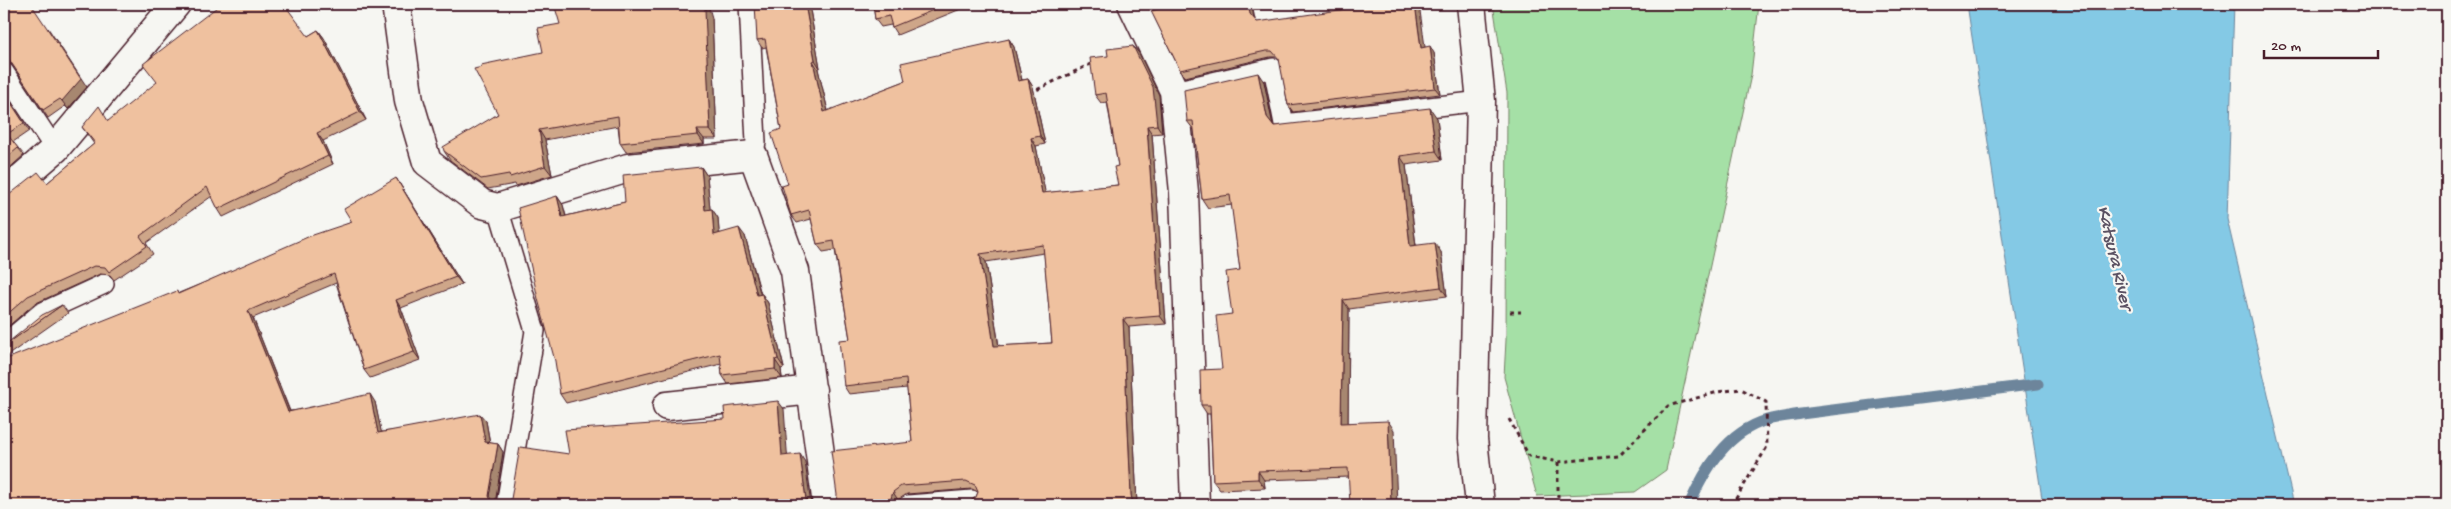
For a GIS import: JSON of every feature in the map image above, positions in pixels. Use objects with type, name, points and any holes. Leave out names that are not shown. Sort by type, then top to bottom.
[{"type":"street","points":[[4,193],[55,150],[176,4]]},
{"type":"street","points":[[396,4],[409,101],[427,162],[482,204],[498,208],[628,168],[753,154],[795,271],[827,505]]},
{"type":"street","points":[[1471,4],[1481,101],[1473,439],[1480,505]]},
{"type":"street","points":[[1134,7],[1174,91],[1184,192],[1195,505]]},
{"type":"street","points":[[667,406],[812,390]]},
{"type":"lane","points":[[749,4],[756,142],[753,154]]},
{"type":"lane","points":[[1134,7],[1166,4]]},
{"type":"lane","points":[[1262,4],[1265,18],[1358,4]]},
{"type":"lane","points":[[1174,91],[1273,68],[1284,124],[1481,101]]},
{"type":"lane","points":[[4,72],[55,150]]},
{"type":"lane","points":[[498,208],[535,331],[506,505]]},
{"type":"lane","points":[[4,344],[41,313],[104,284]]},
{"type":"lane","points":[[908,505],[972,500]]},
{"type":"path","points":[[1022,97],[1098,60]]},
{"type":"path","points":[[1505,412],[1529,456],[1558,462],[1619,456],[1668,406],[1718,392],[1741,389],[1766,402],[1768,447],[1732,505]]},
{"type":"path","points":[[1558,462],[1558,505]]},
{"type":"green space","points":[[1493,4],[1759,4],[1751,75],[1666,470],[1635,492],[1537,496],[1504,377],[1506,340],[1507,93]]},
{"type":"water","name":"Katsura River","points":[[1967,4],[2234,4],[2227,219],[2294,505],[2043,505]]},
{"type":"building","points":[[31,4],[81,79],[62,101],[60,99],[43,110],[8,58],[4,56],[4,5]]},
{"type":"building","points":[[221,4],[284,4],[308,36],[318,30],[360,112],[317,133],[328,156],[218,209],[207,187],[140,236],[147,246],[109,272],[105,267],[94,266],[28,296],[4,317],[4,199],[38,172],[47,183],[95,143],[82,127],[99,106],[108,121],[157,82],[143,64]]},
{"type":"building","points":[[554,4],[704,4],[710,130],[697,130],[698,135],[620,143],[618,116],[539,130],[545,166],[510,177],[509,174],[481,179],[444,151],[443,147],[498,114],[474,69],[482,67],[481,65],[543,52],[538,28],[560,24]]},
{"type":"building","points":[[755,4],[805,4],[815,60],[813,61],[824,112],[905,81],[901,63],[1009,39],[1018,81],[1028,79],[1040,136],[1031,138],[1042,193],[1118,185],[1114,167],[1118,166],[1106,93],[1095,95],[1090,58],[1108,56],[1107,49],[1133,46],[1153,87],[1157,125],[1147,126],[1160,316],[1123,319],[1133,505],[942,505],[968,503],[976,497],[978,492],[975,485],[966,481],[901,486],[893,492],[891,498],[896,505],[834,505],[837,495],[831,451],[912,442],[906,379],[844,386],[839,340],[850,339],[834,241],[817,244],[809,210],[791,215],[782,186],[788,184],[771,133],[781,129],[765,39],[757,40]],"holes":[[[1043,245],[1052,343],[994,346],[980,254]]]},
{"type":"building","points":[[873,4],[948,4],[892,27],[889,16],[875,19]]},
{"type":"building","points":[[1170,4],[1248,4],[1250,14],[1257,22],[1360,7],[1362,4],[1415,4],[1421,48],[1430,46],[1435,88],[1288,105],[1279,59],[1272,51],[1180,70],[1151,11]]},
{"type":"building","points":[[1258,73],[1267,117],[1274,126],[1430,108],[1436,151],[1400,156],[1410,246],[1435,243],[1441,287],[1343,300],[1341,423],[1388,421],[1391,505],[1350,505],[1348,468],[1258,471],[1258,479],[1213,481],[1210,405],[1201,405],[1200,370],[1222,369],[1216,316],[1232,314],[1226,272],[1240,270],[1230,195],[1202,199],[1193,121],[1187,121],[1184,90]]},
{"type":"building","points":[[4,92],[24,123],[7,134],[18,148],[4,160]]},
{"type":"building","points":[[701,167],[705,210],[712,209],[714,235],[739,228],[757,295],[762,294],[778,359],[775,360],[775,369],[722,375],[720,354],[560,394],[555,361],[538,299],[518,208],[557,196],[562,217],[625,202],[623,175]]},
{"type":"building","points":[[396,178],[456,277],[396,300],[414,352],[364,370],[334,274],[248,311],[288,412],[370,394],[378,433],[480,414],[485,442],[498,444],[489,496],[493,505],[4,505],[4,360],[177,291],[178,294],[310,236],[352,222],[344,209]]},
{"type":"building","points":[[62,305],[4,346],[42,315]]},
{"type":"building","points":[[778,401],[782,456],[800,454],[808,505],[509,505],[520,447],[569,454],[565,430],[725,419],[724,407]]},
{"type":"waterway","points":[[1689,505],[1710,465],[1729,443],[1740,433],[1767,420],[2038,384]]}]
